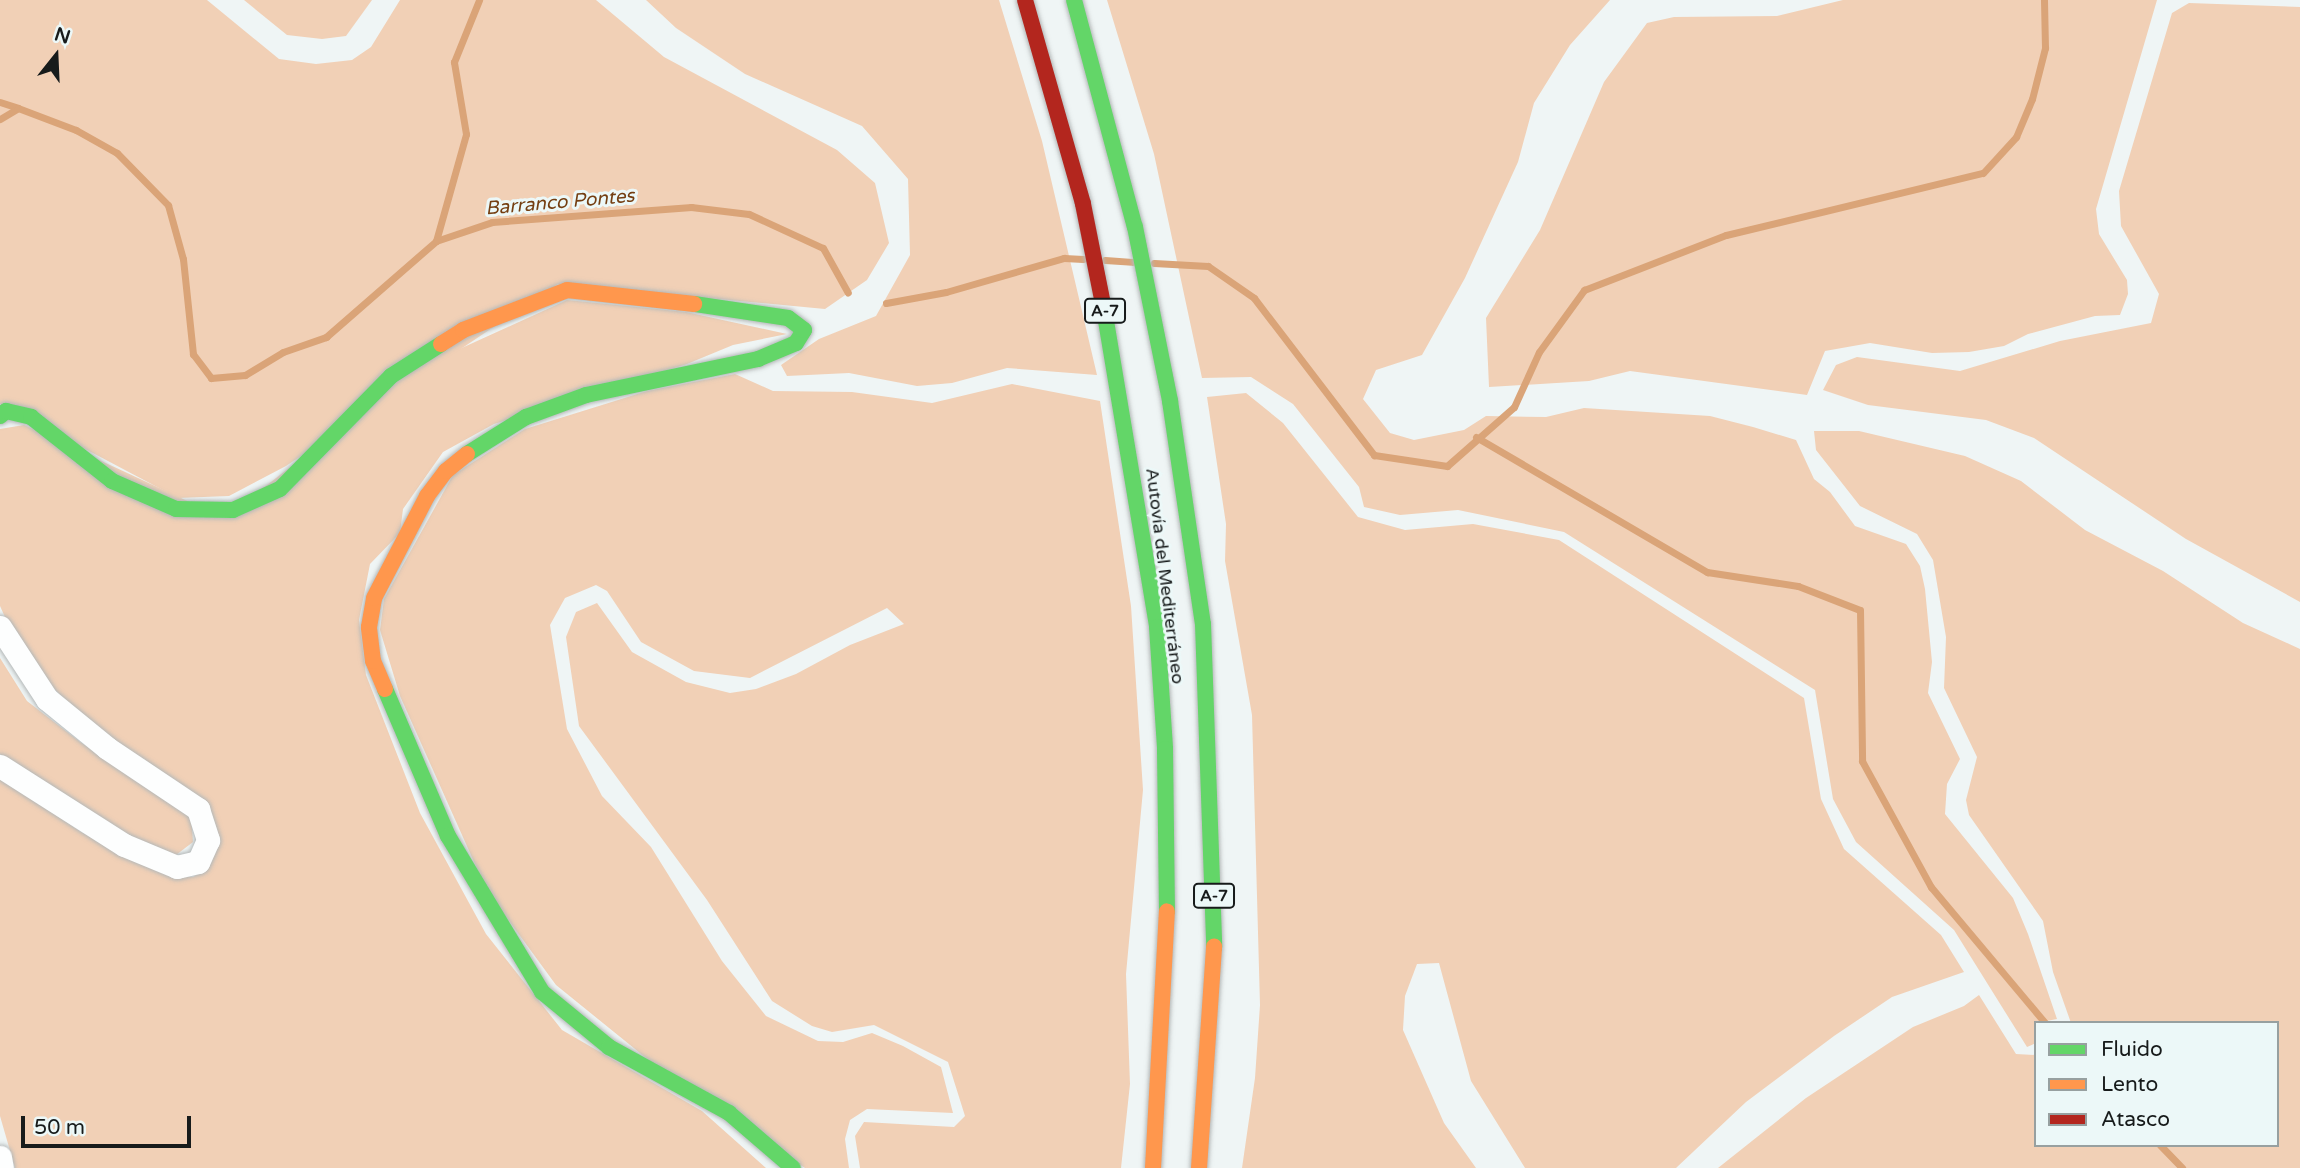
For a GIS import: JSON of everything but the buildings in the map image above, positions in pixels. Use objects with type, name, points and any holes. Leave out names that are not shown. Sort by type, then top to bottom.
[{"type":"main road","name":"Autovía del Mediterráneo","points":[[1025,0],[1083,205],[1119,381],[1157,627],[1165,749],[1167,928],[1153,1168]]},
{"type":"main road","name":"Autovía del Mediterráneo","points":[[1074,0],[1135,226],[1170,401],[1203,624],[1215,934],[1199,1168]]},
{"type":"main road","points":[[0,416],[6,411],[31,417],[112,481],[176,509],[233,510],[281,489],[391,376],[463,331],[567,290],[750,310],[788,318],[804,330],[796,343],[758,359],[586,395],[526,417],[480,444],[446,471],[428,495],[374,598],[369,628],[373,661],[448,836],[542,992],[609,1047],[729,1113],[793,1168]]},
{"type":"street","points":[[0,627],[47,699],[107,748],[198,809],[208,840],[198,862],[177,867],[124,845],[0,766]]},
{"type":"street","points":[[0,1157],[2,1168]]},
{"type":"shaded area","points":[[0,0],[207,0],[279,59],[316,64],[352,60],[371,47],[400,0],[596,0],[664,57],[837,150],[875,183],[889,243],[867,280],[825,309],[558,284],[286,466],[229,496],[178,498],[0,404]]},
{"type":"shaded area","points":[[244,0],[372,0],[346,36],[322,39],[287,35]]},
{"type":"shaded area","points":[[646,0],[999,0],[1042,141],[1097,375],[1007,368],[952,383],[917,386],[849,373],[787,376],[781,365],[819,339],[876,316],[910,255],[908,179],[862,126],[745,74],[676,28]]},
{"type":"shaded area","points":[[1107,0],[1610,0],[1570,45],[1534,103],[1518,162],[1465,278],[1422,355],[1376,370],[1363,399],[1390,433],[1414,440],[1464,430],[1486,416],[1546,417],[1584,408],[1710,416],[1753,427],[1796,440],[1814,479],[1830,492],[1855,526],[1906,544],[1920,566],[1925,589],[1932,662],[1928,693],[1960,759],[1947,784],[1945,814],[2013,898],[2028,934],[2057,1019],[2034,1021],[2034,1044],[2027,1047],[1954,930],[1856,842],[1833,799],[1815,690],[1564,532],[1458,510],[1400,515],[1364,507],[1359,487],[1293,404],[1251,377],[1202,378],[1154,154]]},
{"type":"shaded area","points":[[1843,0],[2157,0],[2096,209],[2099,234],[2127,280],[2128,294],[2120,315],[2095,316],[2028,334],[2004,346],[1969,352],[1932,353],[1870,343],[1825,351],[1807,395],[1630,371],[1589,381],[1489,387],[1486,318],[1540,230],[1604,82],[1647,23],[1674,17],[1777,16]]},
{"type":"shaded area","points":[[2189,3],[2300,7],[2300,602],[2186,539],[2034,438],[1986,420],[1868,405],[1823,390],[1836,365],[1857,357],[1960,371],[2060,341],[2151,323],[2159,294],[2121,226],[2119,191],[2172,13]]},
{"type":"shaded area","points":[[567,300],[686,312],[787,334],[733,345],[687,364],[494,424],[443,452],[403,509],[400,533],[370,564],[359,620],[366,675],[420,813],[486,934],[562,1030],[702,1111],[766,1168],[15,1168],[0,1116],[0,777],[81,832],[175,877],[193,877],[209,868],[217,838],[208,805],[86,720],[41,676],[5,617],[0,606],[0,429],[24,425],[224,518],[420,367]]},
{"type":"shaded area","points":[[735,374],[773,391],[852,392],[932,403],[1012,384],[1100,401],[1131,606],[1143,790],[1126,974],[1130,1084],[1121,1168],[860,1168],[855,1136],[864,1122],[954,1127],[965,1116],[948,1062],[874,1025],[832,1032],[812,1026],[772,1001],[707,900],[579,726],[566,637],[576,612],[597,603],[632,652],[686,682],[730,693],[756,689],[796,674],[850,645],[904,624],[887,608],[750,678],[694,671],[641,642],[607,591],[596,585],[565,598],[550,625],[567,729],[602,796],[651,847],[722,961],[766,1016],[818,1041],[843,1042],[872,1033],[903,1046],[941,1067],[953,1113],[867,1109],[850,1120],[845,1139],[849,1168],[805,1168],[656,1066],[556,985],[487,891],[400,696],[380,630],[384,599],[453,475],[525,429],[647,391]]},
{"type":"shaded area","points":[[1246,393],[1283,423],[1358,517],[1405,530],[1473,524],[1559,540],[1804,698],[1821,799],[1844,849],[1941,935],[1964,972],[1892,997],[1834,1036],[1746,1102],[1676,1168],[1525,1168],[1471,1081],[1439,963],[1417,964],[1405,996],[1403,1030],[1444,1123],[1476,1168],[1242,1168],[1255,1078],[1260,1005],[1252,715],[1225,561],[1226,524],[1207,397]]},
{"type":"shaded area","points":[[1814,431],[1859,431],[1965,456],[2021,481],[2085,530],[2163,571],[2243,623],[2300,649],[2300,1168],[1718,1168],[1806,1098],[1913,1027],[1964,1006],[1979,995],[2016,1054],[2034,1055],[2034,1147],[2279,1147],[2279,1021],[2070,1021],[2053,972],[2043,921],[1969,815],[1966,800],[1977,757],[1944,688],[1946,637],[1933,560],[1917,534],[1860,506],[1816,450]]},
{"type":"shaded area","points":[[0,658],[27,701],[80,742],[191,814],[193,842],[176,855],[127,835],[0,754]]},
{"type":"waterway","points":[[436,241],[466,134],[454,62],[479,0]]},
{"type":"waterway","points":[[1154,263],[1208,266],[1254,298],[1374,455],[1447,466],[1514,407],[1539,352],[1584,290],[1726,235],[1983,173],[2016,137],[2032,99],[2045,48],[2044,0]]},
{"type":"waterway","points":[[0,102],[18,108]]},
{"type":"waterway","name":"Barranco Pontes","points":[[0,119],[18,108],[76,130],[117,153],[168,205],[183,259],[193,354],[211,378],[245,375],[283,352],[326,337],[436,241],[492,222],[691,207],[749,214],[823,248],[848,293]]},
{"type":"waterway","points":[[886,303],[946,292],[1064,258],[1083,259]]},
{"type":"waterway","points":[[1105,260],[1132,262]]},
{"type":"waterway","points":[[1476,437],[1707,572],[1798,586],[1860,610],[1862,761],[1931,887],[2043,1021]]},
{"type":"waterway","points":[[2162,1147],[2182,1168]]},
{"type":"traffic: fast","points":[[1074,0],[1135,227],[1170,401],[1203,624],[1214,947]]},
{"type":"traffic: fast","points":[[467,454],[526,417],[586,395],[758,359],[796,343],[804,330],[788,318],[694,304]]},
{"type":"traffic: fast","points":[[1104,309],[1157,627],[1165,749],[1167,911]]},
{"type":"traffic: fast","points":[[0,416],[6,411],[31,417],[112,481],[176,509],[233,510],[280,489],[391,376],[441,344]]},
{"type":"traffic: fast","points":[[385,689],[448,836],[542,992],[609,1047],[729,1113],[793,1168]]},
{"type":"traffic: slow","points":[[441,344],[463,330],[567,290],[694,304]]},
{"type":"traffic: slow","points":[[385,689],[373,661],[369,627],[374,598],[427,496],[446,471],[467,454]]},
{"type":"traffic: slow","points":[[1153,1168],[1167,911]]},
{"type":"traffic: slow","points":[[1199,1168],[1214,947]]},
{"type":"traffic: jam","points":[[1025,0],[1083,204],[1104,309]]}]
